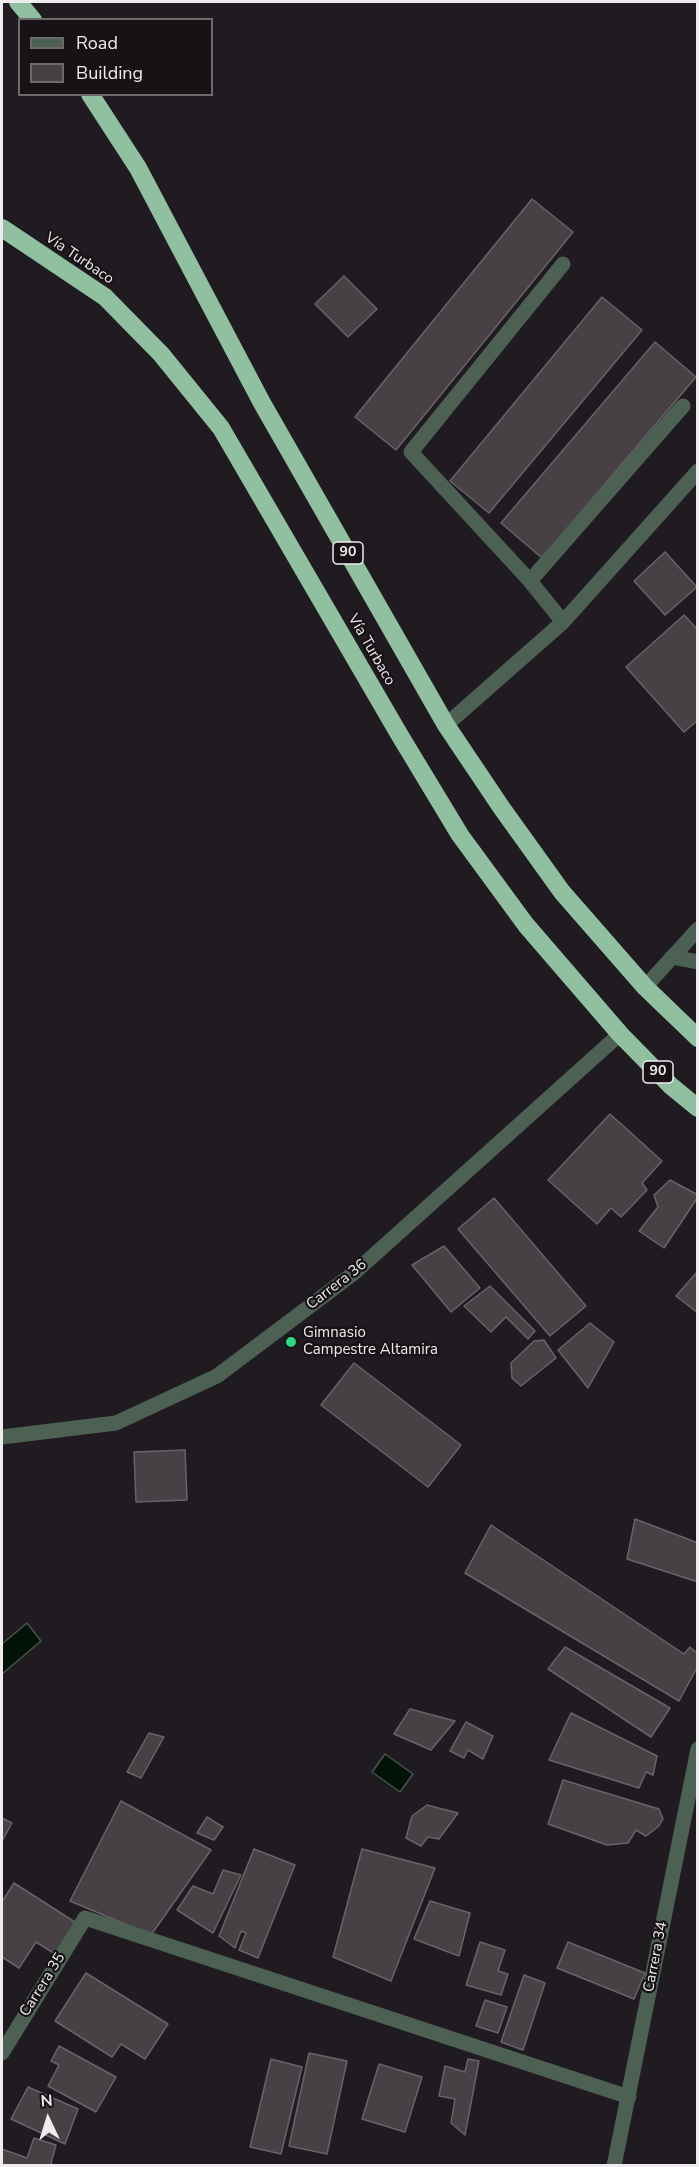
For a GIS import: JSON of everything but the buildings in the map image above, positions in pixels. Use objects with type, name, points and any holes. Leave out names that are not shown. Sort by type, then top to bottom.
[{"type":"highway","points":[[18,2],[31,18]]},
{"type":"highway","name":"Vía Turbaco","points":[[91,96],[138,168],[262,403],[446,725],[562,892],[645,987],[698,1038]]},
{"type":"highway","name":"Vía Turbaco","points":[[2,228],[105,297],[161,354],[222,428],[460,835],[526,925],[620,1034],[671,1086],[698,1108]]},
{"type":"street","points":[[563,264],[411,452],[530,581],[563,622]]},
{"type":"street","points":[[530,581],[683,406]]},
{"type":"street","points":[[446,725],[563,622],[698,471]]},
{"type":"street","points":[[645,987],[698,929]]},
{"type":"street","points":[[672,957],[698,962]]},
{"type":"street","name":"Carrera 36","points":[[2,1437],[116,1423],[217,1376],[354,1273],[620,1034]]},
{"type":"street","name":"Carrera 34","points":[[614,2166],[698,1749]]},
{"type":"street","name":"Carrera 35","points":[[2,2053],[85,1918],[628,2097]]},
{"type":"shaded area","points":[[27,1623],[41,1641],[2,1674],[2,1644]]},
{"type":"shaded area","points":[[385,1754],[413,1774],[400,1792],[372,1772]]},
{"type":"place","name":"Gimnasio Campestre Altamira","points":[[291,1342]]}]
